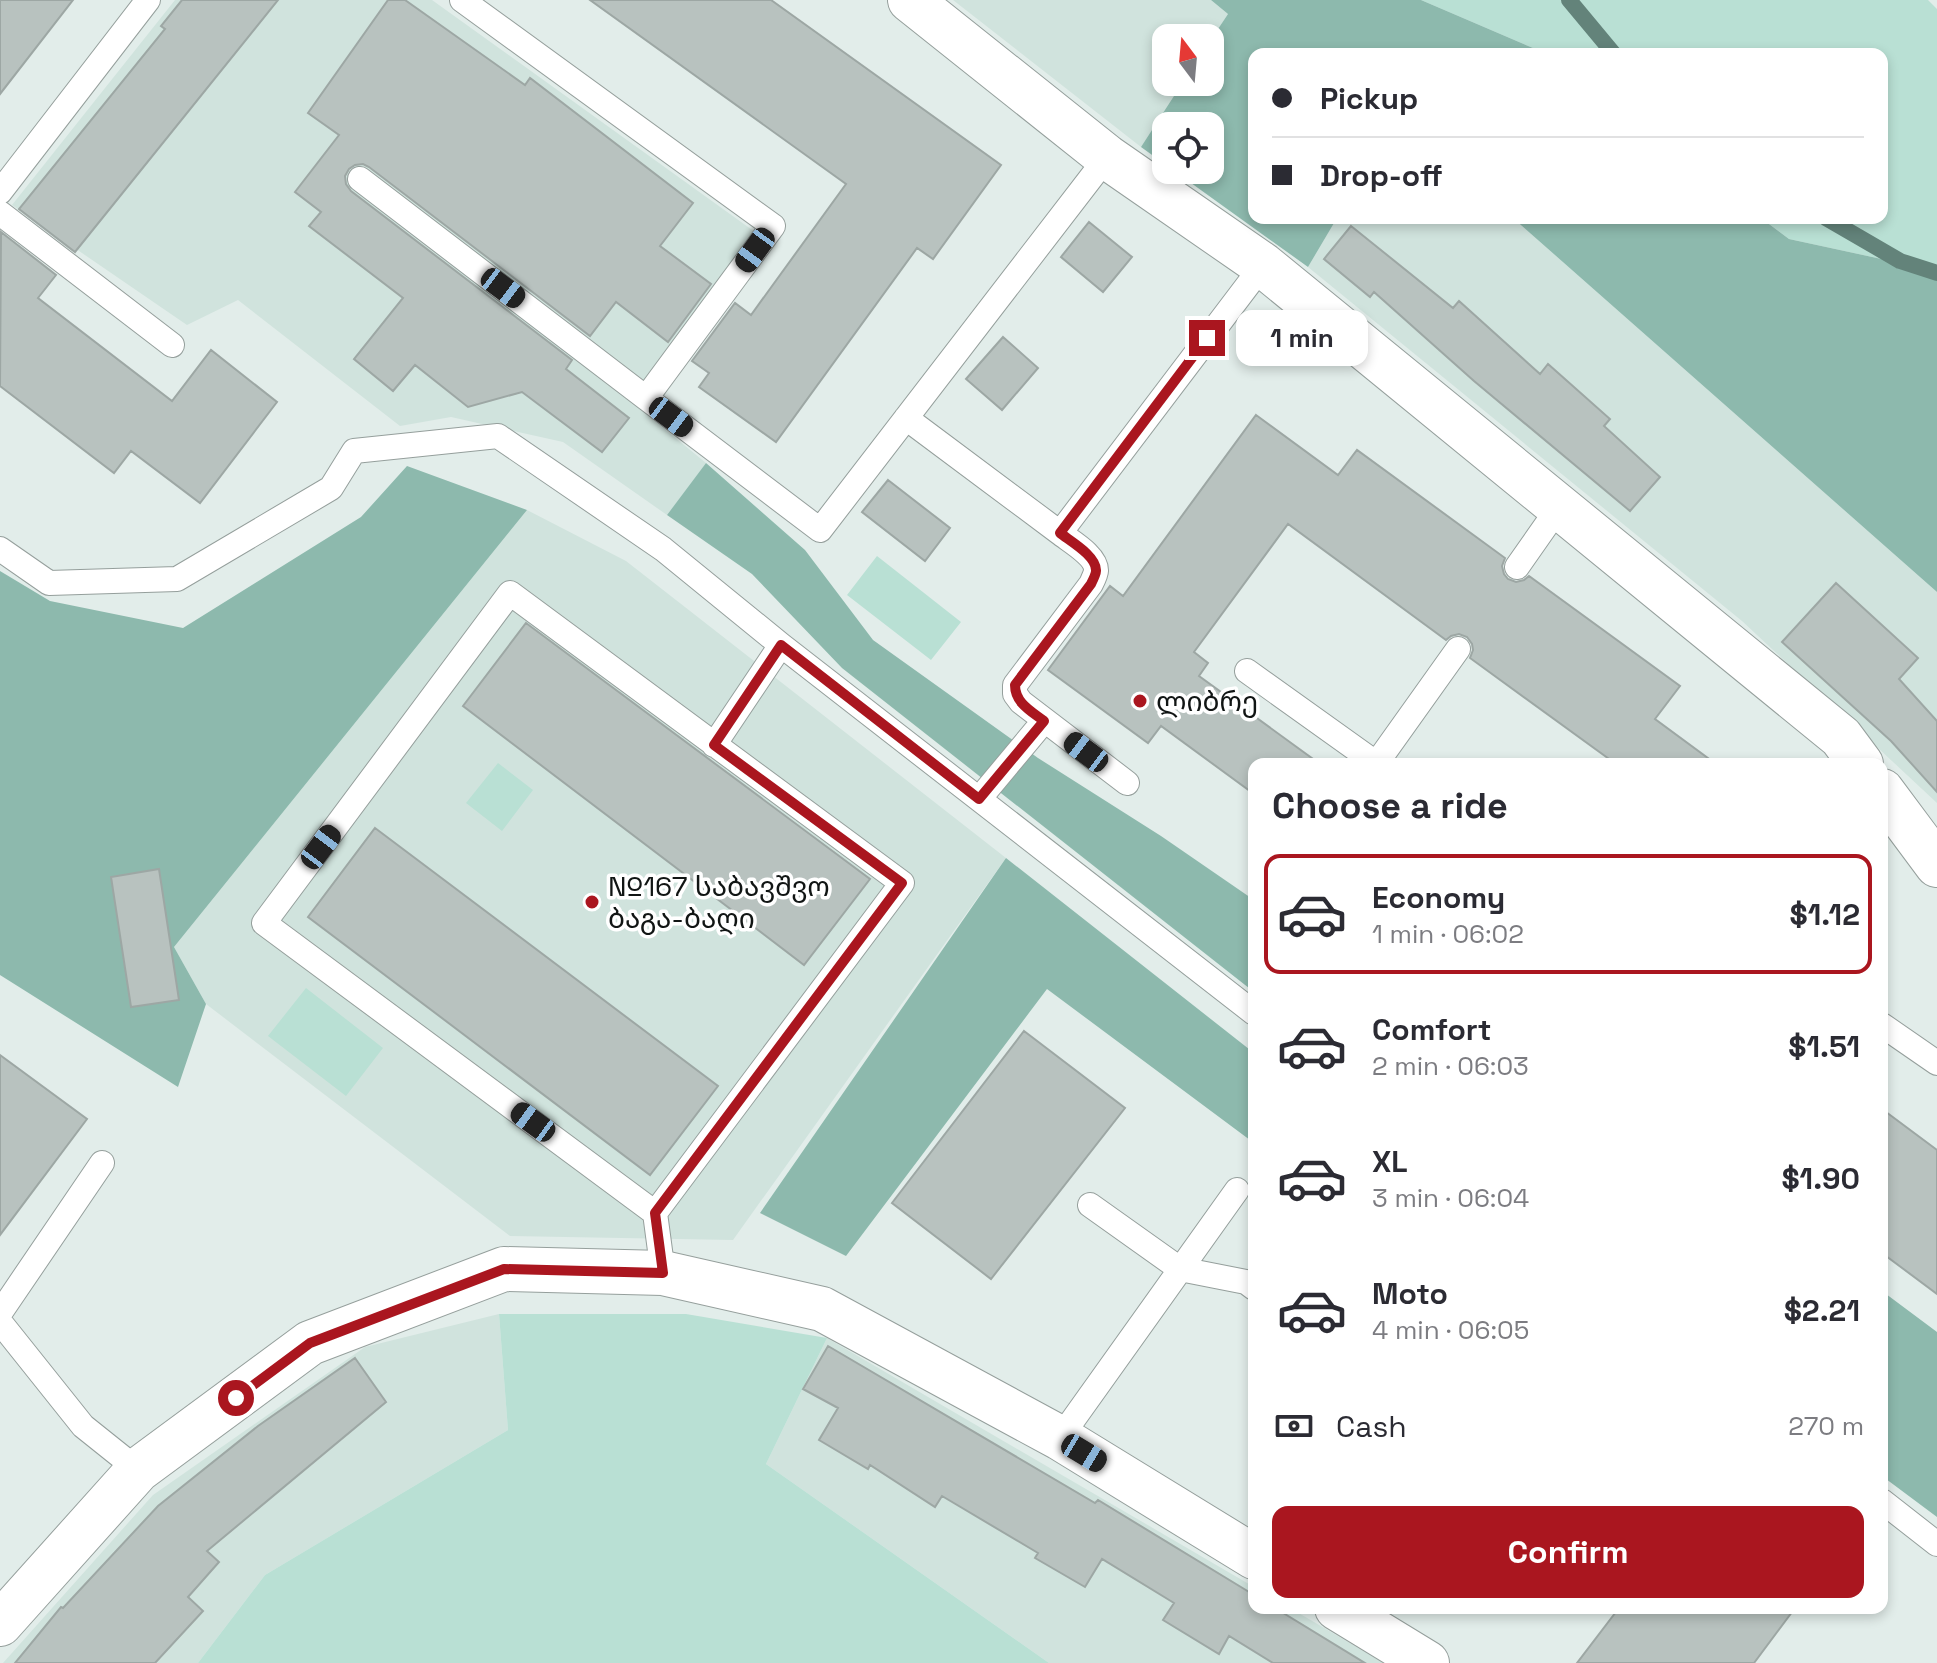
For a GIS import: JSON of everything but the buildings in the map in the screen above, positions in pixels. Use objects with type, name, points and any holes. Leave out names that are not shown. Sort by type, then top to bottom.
[{"type":"street","points":[[910,0],[1107,157],[1263,265],[1841,737],[1857,758]]},
{"type":"street","points":[[1888,799],[1937,865]]},
{"type":"street","points":[[0,1624],[138,1470],[310,1343],[504,1269],[663,1273],[822,1309],[1060,1438],[1248,1553]]},
{"type":"street","points":[[1359,1614],[1427,1663]]},
{"type":"lane","points":[[0,192],[148,0]]},
{"type":"lane","points":[[462,0],[773,226],[646,398]]},
{"type":"lane","points":[[360,179],[820,530],[1107,157]]},
{"type":"lane","points":[[0,213],[172,345]]},
{"type":"lane","points":[[1060,533],[1263,265]]},
{"type":"lane","points":[[906,418],[1060,533],[1087,554],[1095,565],[1096,572],[1091,584],[1015,685],[1015,694],[1044,721],[1127,783]]},
{"type":"lane","points":[[0,549],[49,583],[177,579],[331,488],[354,451],[498,436],[663,549],[781,645],[1248,1008]]},
{"type":"lane","points":[[1517,567],[1559,507]]},
{"type":"lane","points":[[655,1213],[264,923],[510,593],[902,883],[655,1213],[663,1273]]},
{"type":"lane","points":[[714,745],[781,645]]},
{"type":"lane","points":[[1381,758],[1458,649]]},
{"type":"lane","points":[[1247,671],[1369,758]]},
{"type":"lane","points":[[979,799],[1044,721]]},
{"type":"lane","points":[[1888,1029],[1937,1063]]},
{"type":"lane","points":[[0,1313],[102,1163]]},
{"type":"lane","points":[[1060,1438],[1237,1190]]},
{"type":"lane","points":[[1090,1205],[1180,1269],[1248,1284]]},
{"type":"lane","points":[[0,1322],[83,1426],[138,1470]]},
{"type":"lane","points":[[1888,1506],[1937,1544]]},
{"type":"shaded area","points":[[175,0],[432,0],[755,232],[634,404],[706,463],[667,515],[563,442],[451,417],[400,426],[238,300],[187,325],[12,205]]},
{"type":"shaded area","points":[[953,0],[1211,0],[1228,14],[1221,24],[1152,24],[1152,96],[1174,96],[1164,112],[1152,112],[1152,130],[1141,147]]},
{"type":"shaded area","points":[[1333,224],[1520,224],[1937,592],[1937,803],[1742,621],[1308,267]]},
{"type":"shaded area","name":"№167 საბავშვო ბაგა-ბაღი","points":[[527,510],[626,561],[1006,858],[733,1240],[510,1236],[206,1004],[174,947]]},
{"type":"shaded area","points":[[499,1314],[508,1430],[265,1575],[198,1663],[3,1663],[153,1495],[365,1347]]},
{"type":"shaded area","points":[[827,1338],[1248,1584],[1248,1614],[1300,1614],[1384,1663],[1049,1663],[766,1464]]},
{"type":"green space","points":[[1211,0],[1421,0],[1533,48],[1248,48],[1248,224],[1192,184],[1224,184],[1224,112],[1164,112],[1174,96],[1224,96],[1224,24],[1221,24],[1228,14]]},
{"type":"green space","points":[[1421,0],[1928,0],[1937,9],[1937,271],[1789,239],[1769,224],[1888,224],[1888,48],[1533,48]]},
{"type":"green space","points":[[1152,130],[1152,155],[1141,147]]},
{"type":"green space","points":[[1248,224],[1333,224],[1308,267]]},
{"type":"green space","points":[[1520,224],[1769,224],[1789,239],[1937,271],[1937,592]]},
{"type":"green space","points":[[706,463],[805,550],[873,640],[1038,758],[1248,896],[1248,987],[842,668],[752,574],[667,515]]},
{"type":"green space","points":[[407,466],[527,510],[174,947],[206,1004],[178,1087],[0,975],[0,571],[50,601],[183,628],[361,517]]},
{"type":"green space","points":[[877,556],[961,622],[931,660],[847,595]]},
{"type":"green space","points":[[498,763],[533,790],[502,831],[466,803]]},
{"type":"green space","points":[[1006,858],[1248,1048],[1248,1139],[1047,989],[846,1256],[760,1213]]},
{"type":"green space","points":[[306,988],[383,1048],[346,1096],[268,1036]]},
{"type":"green space","points":[[1888,1295],[1937,1332],[1937,1517],[1888,1480]]},
{"type":"green space","points":[[499,1314],[686,1314],[827,1338],[766,1464],[1049,1663],[198,1663],[265,1575],[508,1430]]},
{"type":"waterway","points":[[1569,0],[1609,48]]},
{"type":"waterway","points":[[1836,224],[1900,261],[1937,273]]},
{"type":"place","name":"ლიბრე","points":[[1140,701]]},
{"type":"place","name":"№167 საბავშვო ბაგა-ბაღი","points":[[592,902]]},
{"type":"route","points":[[236,1398],[310,1343],[504,1269],[663,1273],[655,1213],[902,883],[714,745],[781,645],[979,799],[1044,721],[1021,702],[1015,694],[1015,685],[1091,584],[1096,572],[1087,554],[1060,533],[1207,338]]}]
